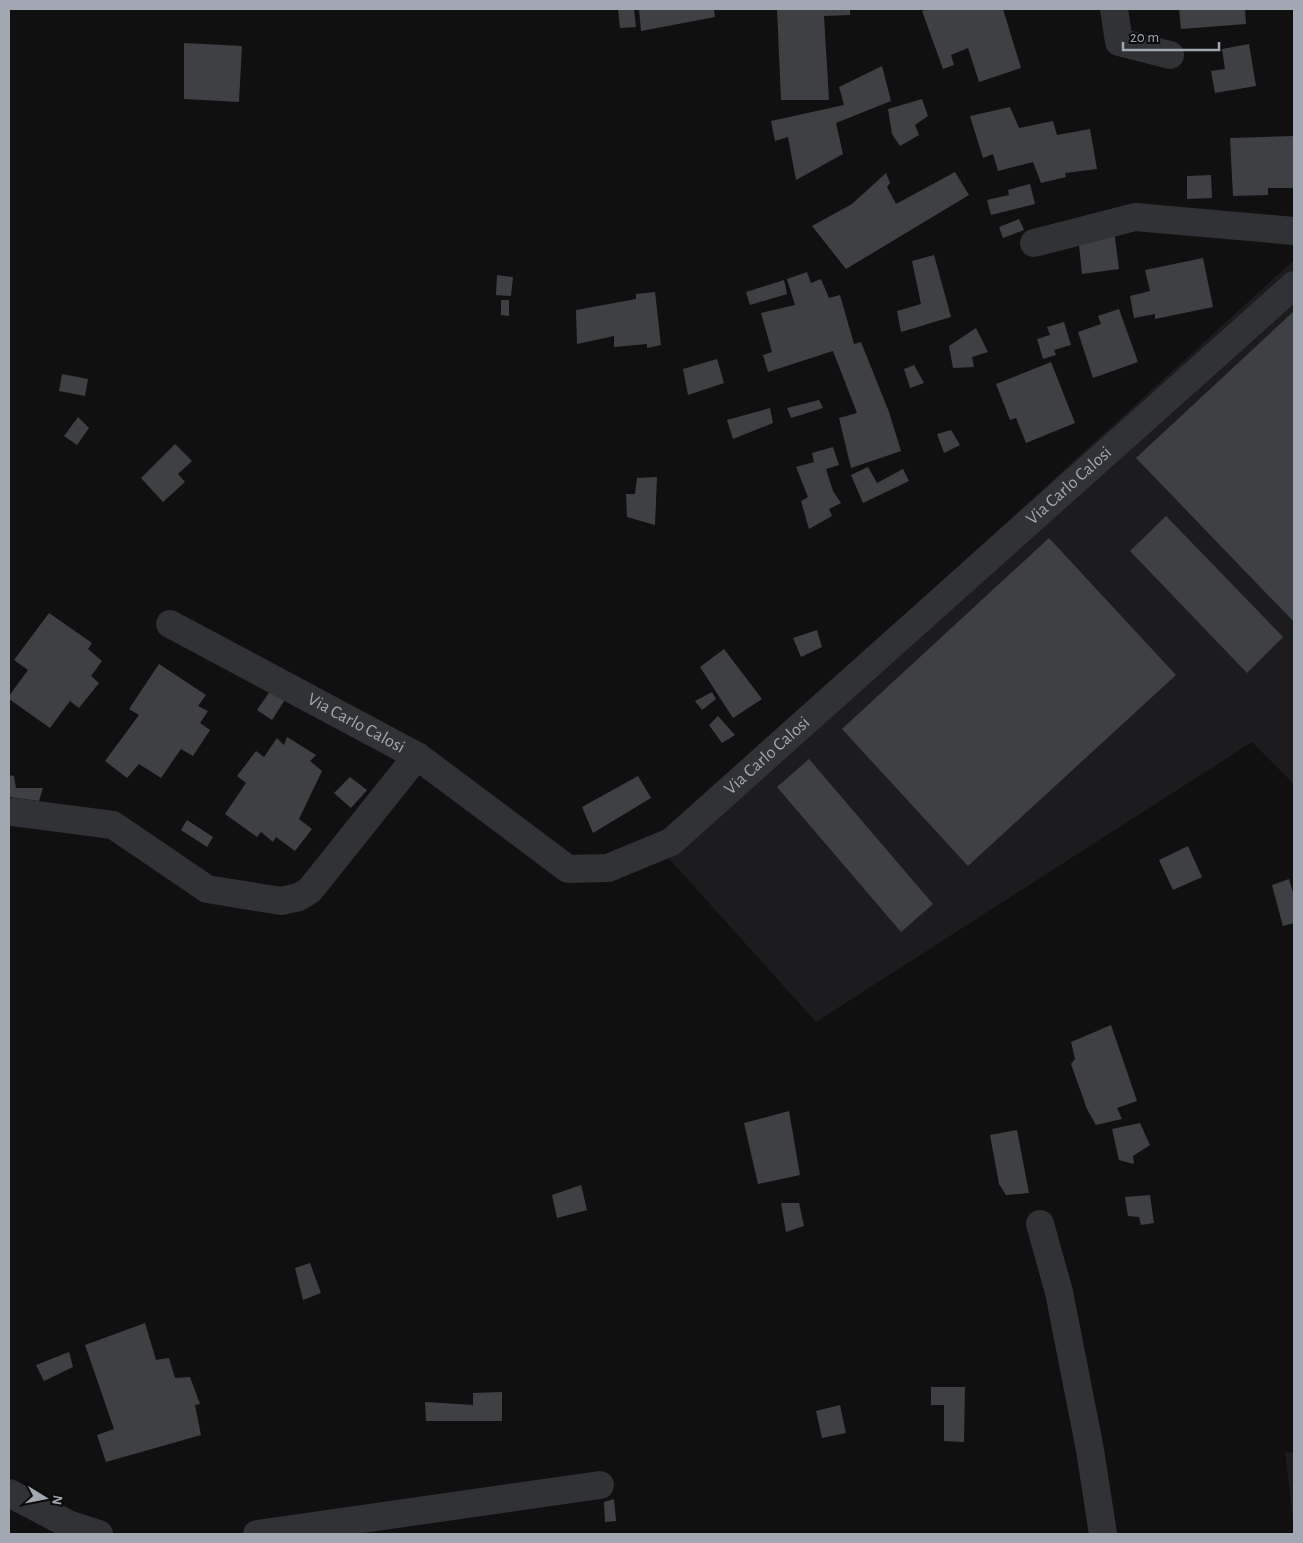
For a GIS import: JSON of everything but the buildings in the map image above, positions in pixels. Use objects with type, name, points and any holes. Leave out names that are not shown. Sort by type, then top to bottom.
[{"type":"street","points":[[1114,9],[1119,42],[1170,55]]},
{"type":"street","points":[[1034,243],[1135,217],[1294,231]]},
{"type":"street","name":"Via Carlo Calosi","points":[[170,624],[418,756],[568,869],[608,868],[670,842],[1294,285]]},
{"type":"street","points":[[13,812],[113,825],[207,889],[281,901],[299,898],[310,890],[418,756]]},
{"type":"street","points":[[1040,1224],[1059,1292],[1090,1450],[1103,1534]]},
{"type":"street","points":[[257,1534],[600,1485]]},
{"type":"street","points":[[9,1493],[68,1524],[99,1534]]},
{"type":"shaded area","points":[[1294,260],[1294,784],[1252,742],[816,1022],[655,843]]},
{"type":"shaded area","points":[[1285,1452],[1294,1453],[1294,1529]]}]
